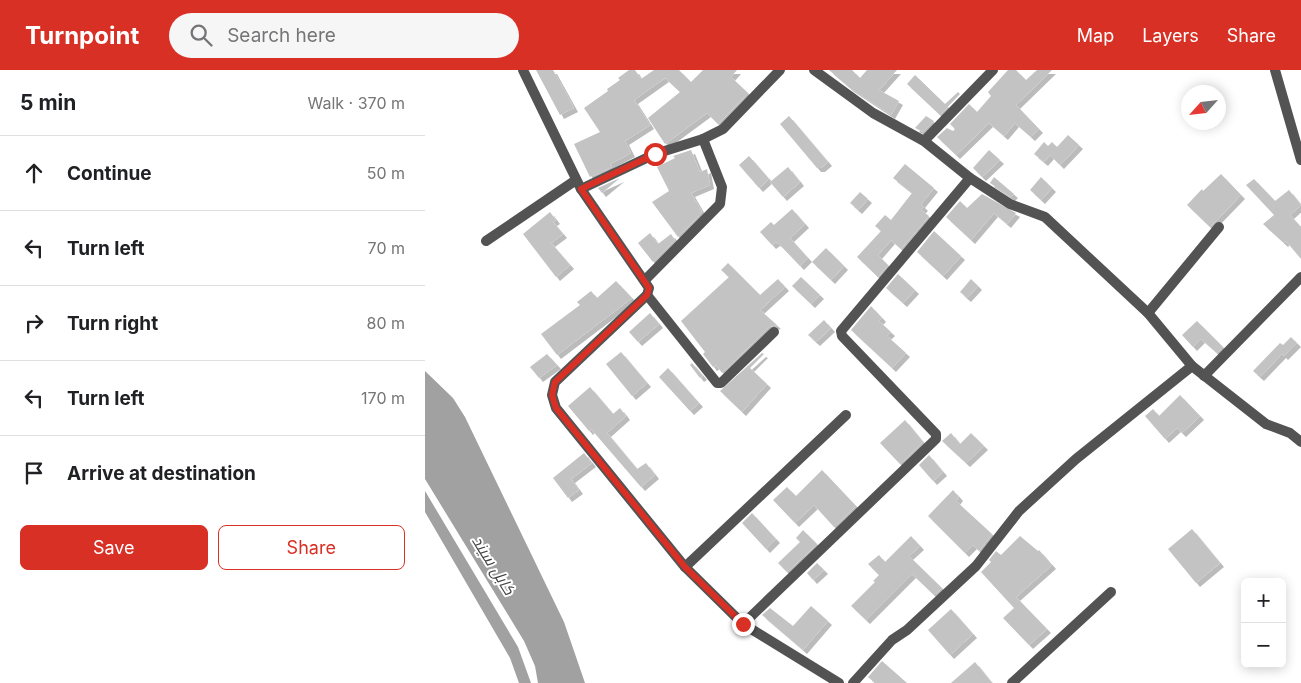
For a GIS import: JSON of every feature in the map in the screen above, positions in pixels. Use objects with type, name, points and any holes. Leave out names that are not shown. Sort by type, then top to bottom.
[{"type":"street","points":[[486,241],[579,185],[655,154],[703,139],[723,130],[781,70]]},
{"type":"street","points":[[814,70],[873,113],[924,142],[970,178],[1010,204],[1045,217],[1148,313],[1192,366],[1266,424],[1290,433],[1301,442]]},
{"type":"street","points":[[924,142],[993,70]]},
{"type":"street","points":[[1275,70],[1301,160]]},
{"type":"street","points":[[524,71],[579,185],[649,288],[647,295],[555,382],[552,395],[556,408],[685,567],[743,624],[839,683]]},
{"type":"street","points":[[645,280],[721,204],[723,187],[703,139]]},
{"type":"street","points":[[743,624],[935,439],[936,434],[841,336],[841,331],[970,178]]},
{"type":"street","points":[[1148,313],[1219,226]]},
{"type":"street","points":[[1204,376],[1301,277]]},
{"type":"street","points":[[647,295],[717,383],[721,383],[774,332]]},
{"type":"street","points":[[853,683],[892,640],[907,630],[976,566],[1019,511],[1076,458],[1192,366]]},
{"type":"street","points":[[685,567],[846,415]]},
{"type":"street","points":[[1012,683],[1111,592]]},
{"type":"water","name":"کابل سيند","points":[[425,371],[453,398],[465,417],[564,622],[585,683],[538,683],[535,666],[524,641],[425,479]]},
{"type":"water","points":[[425,491],[518,647],[531,683],[519,683],[510,658],[425,512]]},
{"type":"building","points":[[536,70],[553,70],[574,108],[560,115]]},
{"type":"building","points":[[629,70],[635,70],[641,79],[654,70],[679,70],[691,82],[703,70],[737,70],[731,77],[748,93],[718,124],[707,113],[665,144],[648,118],[680,92],[665,78],[634,100],[650,125],[625,141],[631,153],[610,164],[612,167],[590,177],[574,144],[600,132],[584,108],[608,91],[607,89],[620,80],[618,78]]},
{"type":"building","points":[[829,70],[852,70],[860,78],[867,70],[897,70],[879,90],[899,101],[891,115],[850,88]]},
{"type":"building","points":[[1008,70],[1016,70],[1026,80],[1037,70],[1052,70],[1016,105],[1039,129],[1031,137],[1015,123],[1004,136],[989,123],[956,155],[937,137],[947,128],[953,131],[955,129],[950,124],[969,104],[977,112],[991,96],[988,92]]},
{"type":"building","points":[[915,75],[945,104],[958,92],[960,94],[940,115],[907,84]]},
{"type":"building","points":[[789,116],[828,162],[821,168],[817,168],[780,124]]},
{"type":"building","points":[[926,116],[934,121],[923,132],[915,128]]},
{"type":"building","points":[[1068,135],[1079,145],[1060,165],[1050,155],[1044,162],[1034,154],[1044,142],[1048,146],[1052,142],[1057,147]]},
{"type":"building","points":[[691,150],[700,172],[707,169],[710,185],[691,193],[702,212],[678,237],[652,202],[669,191],[657,167],[675,158],[673,156]]},
{"type":"building","points":[[989,150],[1000,160],[982,177],[973,168]]},
{"type":"building","points":[[749,156],[769,179],[759,188],[739,165]]},
{"type":"building","points":[[905,164],[934,188],[921,204],[924,207],[921,210],[929,216],[901,249],[891,240],[878,255],[888,265],[878,277],[857,257],[881,231],[875,226],[885,215],[891,220],[912,193],[893,178]]},
{"type":"building","points":[[788,167],[800,182],[783,197],[770,182]]},
{"type":"building","points":[[1221,174],[1241,195],[1210,227],[1187,205],[1202,189],[1203,191]]},
{"type":"building","points":[[994,177],[1014,194],[1011,197],[990,183]]},
{"type":"building","points":[[1041,177],[1052,188],[1041,200],[1030,190]]},
{"type":"building","points":[[620,178],[602,193],[598,188]]},
{"type":"building","points":[[1254,179],[1275,201],[1289,190],[1301,205],[1290,215],[1301,227],[1301,259],[1286,241],[1284,243],[1263,224],[1274,215],[1246,185]]},
{"type":"building","points":[[860,192],[868,199],[858,210],[850,203]]},
{"type":"building","points":[[982,194],[1016,213],[1007,224],[994,213],[971,240],[946,217],[960,201],[967,208]]},
{"type":"building","points":[[792,209],[805,224],[790,238],[808,258],[800,266],[779,244],[776,242],[772,245],[760,232],[771,222],[774,225]]},
{"type":"building","points":[[550,212],[556,220],[553,222],[563,234],[551,243],[570,265],[556,277],[523,234]]},
{"type":"building","points":[[934,231],[961,256],[943,276],[917,252]]},
{"type":"building","points":[[650,233],[658,244],[671,234],[675,240],[653,262],[638,243]]},
{"type":"building","points":[[826,248],[844,266],[831,280],[812,262]]},
{"type":"building","points":[[728,263],[760,295],[778,279],[785,287],[760,310],[777,325],[769,327],[722,373],[716,365],[713,367],[703,354],[705,352],[681,321],[729,277],[721,270]]},
{"type":"building","points":[[898,274],[915,290],[903,303],[886,288]]},
{"type":"building","points":[[801,277],[820,295],[811,304],[792,286]]},
{"type":"building","points":[[971,279],[978,286],[967,298],[960,292]]},
{"type":"building","points":[[616,281],[632,298],[557,355],[541,334],[580,305],[577,302],[591,291],[597,298]]},
{"type":"building","points":[[871,306],[882,318],[879,321],[891,332],[887,336],[906,353],[892,368],[851,330]]},
{"type":"building","points":[[650,313],[659,324],[638,342],[629,332]]},
{"type":"building","points":[[824,320],[831,328],[816,342],[808,335]]},
{"type":"building","points":[[1197,321],[1223,347],[1217,353],[1201,339],[1193,347],[1182,335]]},
{"type":"building","points":[[1291,337],[1297,343],[1284,356],[1282,354],[1260,377],[1253,371],[1280,343],[1283,345]]},
{"type":"building","points":[[621,352],[647,383],[632,396],[606,364]]},
{"type":"building","points":[[762,353],[764,354],[750,368],[767,384],[742,412],[720,391]]},
{"type":"building","points":[[547,354],[557,365],[539,378],[530,367]]},
{"type":"building","points":[[692,363],[703,376],[700,378],[690,365]]},
{"type":"building","points":[[668,368],[699,403],[690,411],[659,377]]},
{"type":"building","points":[[590,387],[613,414],[620,408],[626,416],[607,433],[637,469],[646,463],[655,475],[641,487],[591,429],[589,431],[568,406]]},
{"type":"building","points":[[1180,395],[1200,416],[1182,433],[1177,428],[1165,439],[1145,416],[1153,409],[1159,416]]},
{"type":"building","points":[[905,420],[923,442],[900,464],[880,443]]},
{"type":"building","points":[[951,433],[960,444],[971,433],[984,446],[966,463],[942,441]]},
{"type":"building","points":[[584,453],[592,463],[571,479],[579,490],[568,498],[553,478]]},
{"type":"building","points":[[929,455],[943,472],[933,481],[919,465]]},
{"type":"building","points":[[822,470],[856,506],[834,527],[814,505],[795,523],[773,500],[787,487],[796,496]]},
{"type":"building","points":[[953,490],[959,497],[956,501],[992,534],[979,551],[973,545],[965,553],[928,516]]},
{"type":"building","points":[[752,513],[776,539],[766,549],[742,523]]},
{"type":"building","points":[[1192,529],[1220,563],[1196,583],[1168,549]]},
{"type":"building","points":[[803,530],[817,544],[787,572],[778,563],[800,542],[796,538]]},
{"type":"building","points":[[911,536],[920,546],[909,556],[942,588],[934,595],[912,574],[866,620],[851,606],[875,582],[873,581],[879,575],[868,564],[879,555],[885,562]]},
{"type":"building","points":[[1020,536],[1039,550],[1052,565],[1016,597],[1047,629],[1029,645],[1003,618],[1014,608],[981,572],[991,562],[989,560],[996,551],[1001,555]]},
{"type":"building","points":[[817,563],[824,570],[813,580],[807,573]]},
{"type":"building","points":[[811,606],[828,621],[803,650],[762,615],[770,608],[793,626]]},
{"type":"building","points":[[951,609],[973,634],[950,655],[928,630]]},
{"type":"building","points":[[882,661],[907,683],[875,683],[868,677]]},
{"type":"building","points":[[975,662],[992,683],[951,683]]},
{"type":"route","points":[[655,154],[581,189],[649,288],[647,295],[555,382],[552,395],[556,408],[685,567],[743,624]]}]
